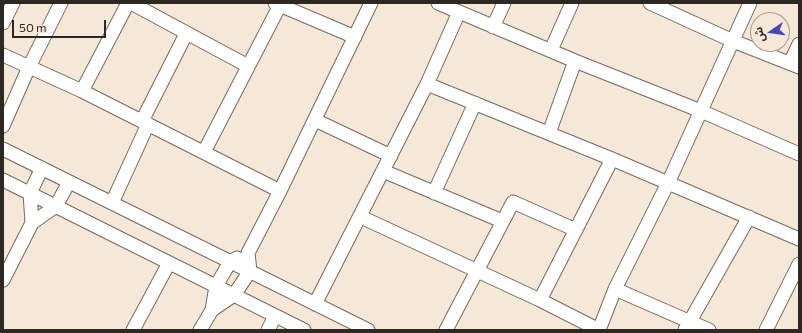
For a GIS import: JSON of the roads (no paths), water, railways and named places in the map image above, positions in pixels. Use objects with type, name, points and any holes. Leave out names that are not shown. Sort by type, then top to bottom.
[{"type":"street","points":[[3,23],[13,3]]},
{"type":"street","points":[[3,126],[29,67],[61,3]]},
{"type":"street","points":[[82,91],[130,3],[248,66]]},
{"type":"street","points":[[212,310],[234,295],[250,271],[248,253],[315,120],[371,3]]},
{"type":"street","points":[[438,3],[575,61],[701,110],[799,154]]},
{"type":"street","points":[[493,27],[504,3]]},
{"type":"street","points":[[551,50],[572,3]]},
{"type":"street","points":[[361,217],[540,300],[599,330],[615,289],[668,183],[750,3]]},
{"type":"street","points":[[204,152],[278,4],[355,37]]},
{"type":"street","points":[[656,4],[733,40],[794,65],[799,44]]},
{"type":"street","points":[[315,304],[361,217],[427,84],[459,12]]},
{"type":"street","points":[[112,203],[145,122],[186,34]]},
{"type":"street","points":[[3,55],[82,91],[280,191]]},
{"type":"street","points":[[549,133],[575,61]]},
{"type":"street","points":[[427,84],[612,159],[799,239]]},
{"type":"street","points":[[434,193],[475,103]]},
{"type":"street","points":[[315,120],[391,156]]},
{"type":"street","points":[[3,149],[368,330]]},
{"type":"street","points":[[540,300],[612,159]]},
{"type":"street","points":[[32,223],[30,193],[42,168]]},
{"type":"street","points":[[383,171],[502,221]]},
{"type":"street","points":[[3,180],[304,330]]},
{"type":"street","points":[[3,280],[32,223],[56,206],[69,182]]},
{"type":"street","points":[[446,330],[513,202],[576,230]]},
{"type":"street","points":[[687,326],[749,217]]},
{"type":"street","points":[[200,330],[212,310],[216,286],[230,262],[248,253]]},
{"type":"street","points":[[134,330],[169,263]]},
{"type":"street","points":[[766,330],[799,264]]},
{"type":"street","points":[[615,289],[687,326],[709,330]]},
{"type":"street","points":[[268,330],[275,316]]}]
